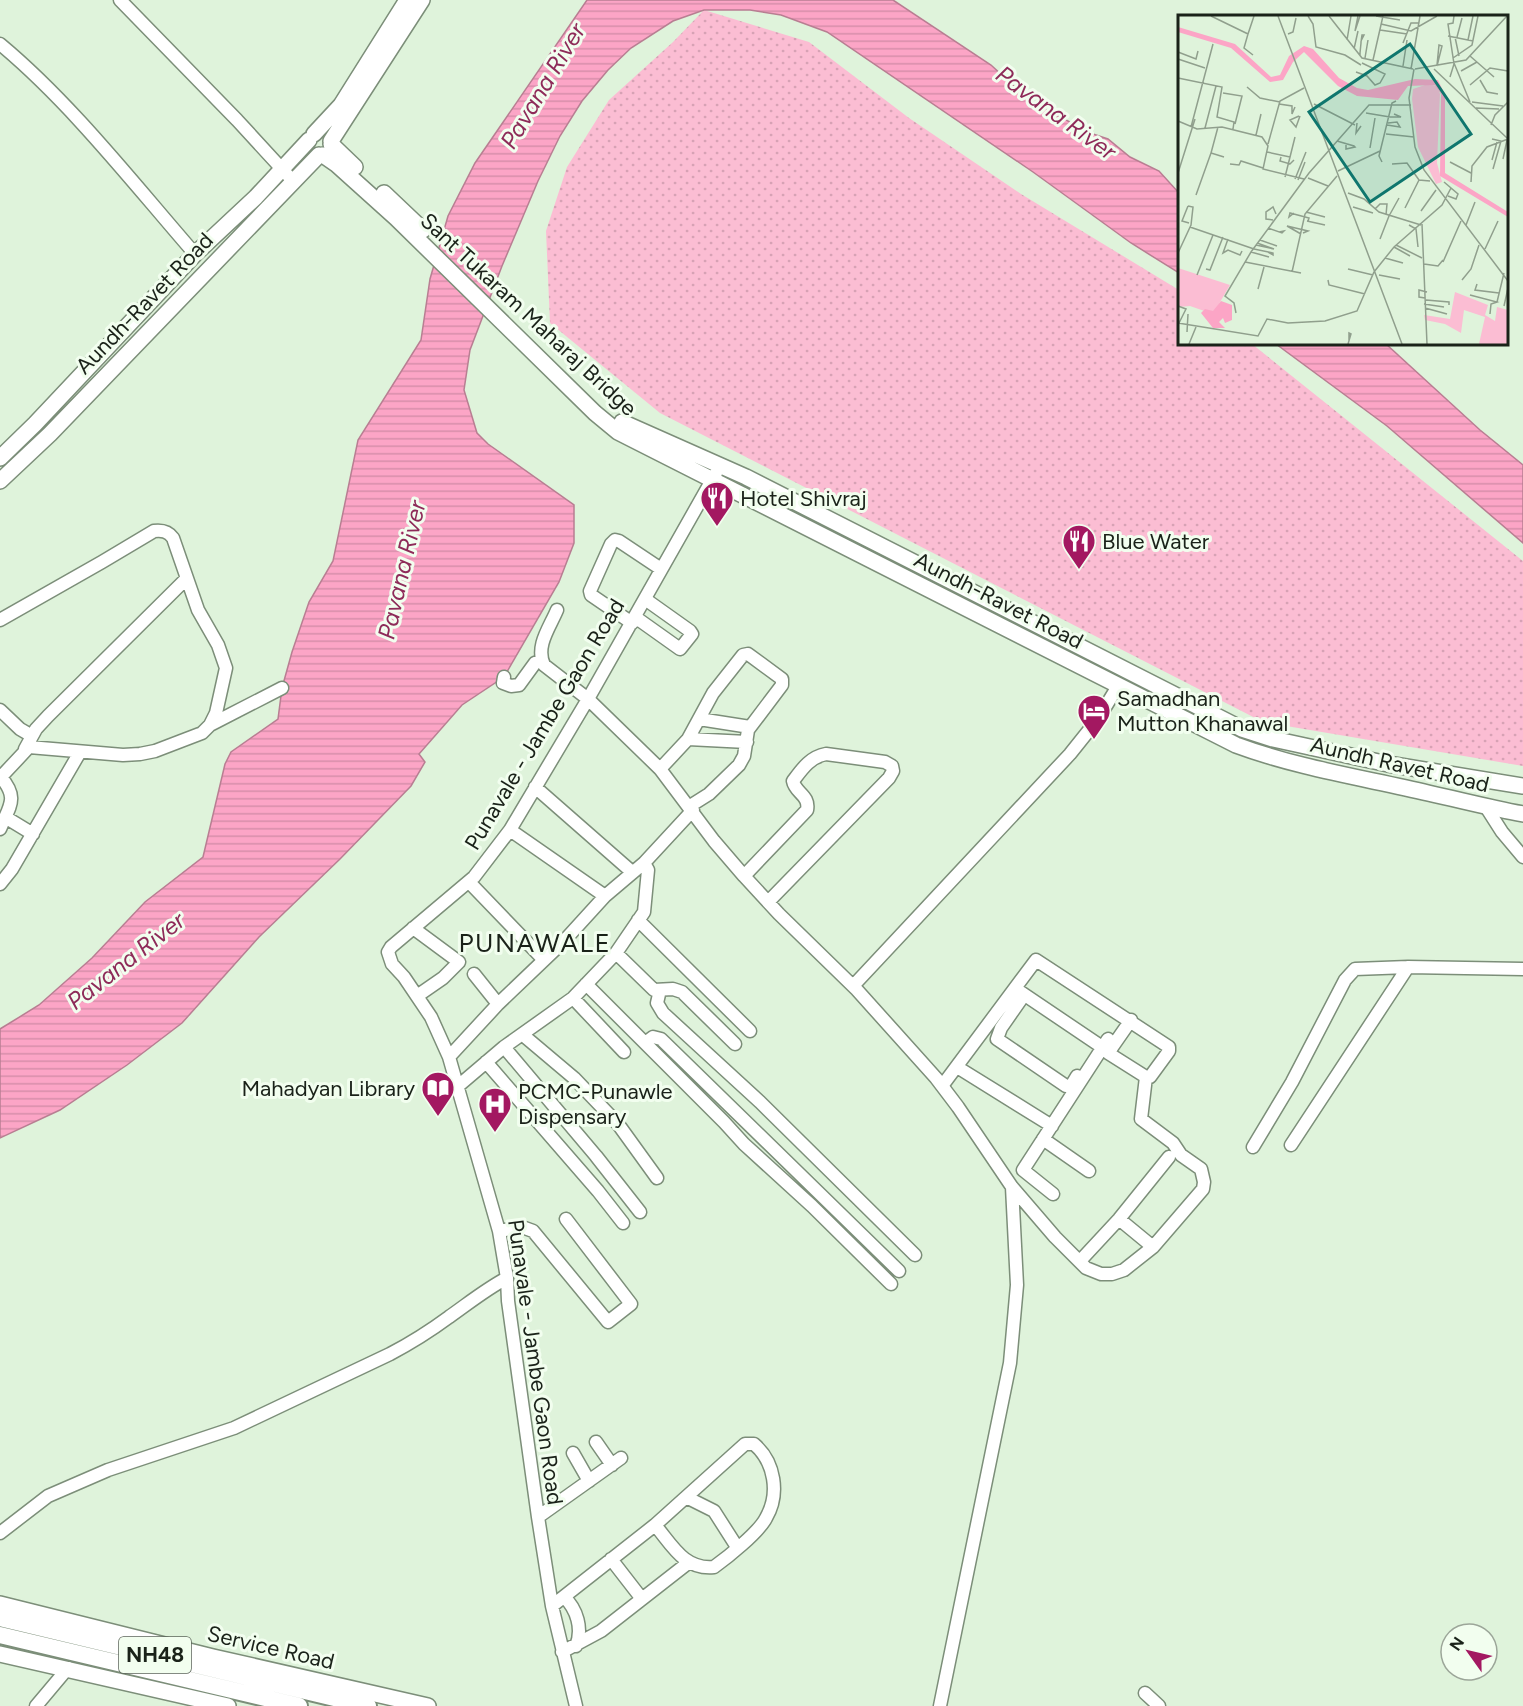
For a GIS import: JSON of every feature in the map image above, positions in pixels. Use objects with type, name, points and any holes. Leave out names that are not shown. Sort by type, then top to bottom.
[{"type":"highway","name":"NH48","points":[[0,1618],[368,1706]]},
{"type":"highway","name":"NH48","points":[[1,1639],[299,1706]]},
{"type":"main road","name":"Aundh-Ravet Road","points":[[0,458],[35,424],[195,254],[256,197],[340,105],[407,0]]},
{"type":"main road","name":"Aundh-Ravet Road","points":[[0,481],[58,425],[326,149],[422,0]]},
{"type":"main road","points":[[311,137],[324,133],[326,149]]},
{"type":"main road","name":"Sant Tukaram Maharaj Bridge","points":[[326,149],[635,435],[715,473]]},
{"type":"main road","name":"Aundh-Ravet Road","points":[[715,473],[1118,686],[1217,736],[1268,755]]},
{"type":"main road","name":"Aundh-Ravet Road","points":[[715,473],[756,483],[1224,721],[1273,739]]},
{"type":"main road","name":"Aundh Ravet Road","points":[[1273,739],[1432,772],[1523,786]]},
{"type":"main road","name":"Aundh Ravet Road","points":[[1268,755],[1306,767],[1523,814]]},
{"type":"main road","name":"Service Road","points":[[0,1604],[213,1657],[428,1706]]},
{"type":"main road","points":[[0,1653],[228,1706]]},
{"type":"street","points":[[120,0],[293,181]]},
{"type":"street","points":[[0,44],[53,93],[195,254]]},
{"type":"street","name":"Punavale - Jambe Gaon Road","points":[[576,1706],[552,1606],[499,1231],[450,1057],[440,1033],[417,996],[388,957],[391,947],[469,882],[510,830],[588,699],[715,473]]},
{"type":"street","points":[[0,620],[154,531],[162,530],[170,533],[198,610],[218,645],[226,668],[216,713],[210,725]]},
{"type":"street","points":[[645,599],[690,631],[692,634],[680,649],[591,595],[590,591],[611,544],[615,540],[662,569]]},
{"type":"street","points":[[33,834],[2,823],[12,795],[9,786],[0,777],[26,749],[32,736],[48,716],[186,579]]},
{"type":"street","points":[[557,610],[540,647],[542,660],[550,671],[588,699],[660,769],[692,808],[714,841],[744,876],[853,986],[942,1086],[1016,1191],[1055,1237],[1091,1271],[1112,1274],[1125,1270],[1153,1247],[1203,1189],[1201,1169],[1181,1155],[1173,1143],[1141,1119],[1146,1077]]},
{"type":"street","points":[[450,1057],[498,1004],[587,918],[604,896],[644,863],[692,808],[739,765],[744,756],[746,735],[750,727],[783,682],[782,679],[746,653],[713,693],[688,739],[660,769]]},
{"type":"street","points":[[504,677],[503,683],[511,686],[519,685],[535,663],[542,660]]},
{"type":"street","points":[[853,986],[1070,754],[1098,719],[1118,686]]},
{"type":"street","points":[[26,749],[33,746],[123,755],[155,751],[202,733],[210,725],[282,688]]},
{"type":"street","points":[[0,710],[20,729],[32,736]]},
{"type":"street","points":[[699,719],[750,727]]},
{"type":"street","points":[[688,739],[747,742]]},
{"type":"street","points":[[0,884],[12,869],[80,752]]},
{"type":"street","points":[[744,876],[807,810],[808,804],[804,796],[793,785],[793,781],[809,761],[826,753],[885,762],[892,766],[893,771],[889,778],[768,902]]},
{"type":"street","points":[[535,788],[632,872]]},
{"type":"street","points":[[1486,807],[1502,832],[1523,857]]},
{"type":"street","points":[[510,830],[604,896]]},
{"type":"street","points":[[457,1087],[504,1047],[573,998],[615,953],[644,912],[648,870],[644,863]]},
{"type":"street","points":[[469,882],[544,960]]},
{"type":"street","points":[[638,921],[750,1031]]},
{"type":"street","points":[[413,928],[459,962],[443,978],[417,996]]},
{"type":"street","points":[[615,953],[651,988],[673,989],[682,992],[735,1044]]},
{"type":"street","points":[[1128,1018],[1100,1046],[1071,1086],[1066,1086],[997,1039],[1036,960],[1128,1018],[1169,1047],[1169,1052],[1152,1075],[1146,1077]]},
{"type":"street","points":[[1253,1147],[1292,1082],[1349,974],[1355,969],[1408,967],[1523,969]]},
{"type":"street","points":[[1291,1145],[1408,967]]},
{"type":"street","points":[[474,974],[498,1004]]},
{"type":"street","points":[[586,984],[744,1144],[812,1206],[891,1284]]},
{"type":"street","points":[[660,990],[657,1003],[663,1013],[760,1102],[915,1254]]},
{"type":"street","points":[[942,1086],[1019,992]]},
{"type":"street","points":[[1019,992],[1100,1046]]},
{"type":"street","points":[[573,998],[624,1052]]},
{"type":"street","points":[[1128,1018],[1108,1053],[1146,1077]]},
{"type":"street","points":[[523,1035],[574,1078],[618,1124],[657,1178]]},
{"type":"street","points":[[645,1043],[653,1037],[661,1040],[899,1271]]},
{"type":"street","points":[[1053,1194],[1023,1170],[1100,1046]]},
{"type":"street","points":[[504,1047],[640,1212]]},
{"type":"street","points":[[486,1062],[622,1222]]},
{"type":"street","points":[[957,1067],[1052,1126]]},
{"type":"street","points":[[1043,1139],[1089,1171]]},
{"type":"street","points":[[1080,1261],[1119,1219],[1168,1157]]},
{"type":"street","points":[[1016,1191],[1033,1179]]},
{"type":"street","points":[[940,1706],[1010,1363],[1017,1285],[1016,1191]]},
{"type":"street","points":[[499,1231],[522,1227],[533,1231],[608,1322],[631,1304],[566,1219]]},
{"type":"street","points":[[1119,1219],[1153,1247]]},
{"type":"street","points":[[0,1533],[48,1496],[108,1470],[234,1428],[390,1354],[451,1316],[488,1287],[507,1278]]},
{"type":"street","points":[[538,1517],[616,1461],[596,1442]]},
{"type":"street","points":[[552,1606],[655,1525],[745,1444],[754,1444],[766,1455],[772,1470],[770,1510],[761,1525],[714,1567],[704,1568],[688,1563],[655,1525]]},
{"type":"street","points":[[573,1453],[589,1481]]},
{"type":"street","points":[[686,1497],[714,1511],[737,1547]]},
{"type":"street","points":[[611,1560],[642,1599]]},
{"type":"street","points":[[562,1652],[601,1631],[688,1563]]},
{"type":"street","points":[[564,1597],[574,1609],[579,1629],[576,1646]]},
{"type":"street","points":[[36,1706],[68,1668]]},
{"type":"street","points":[[1145,1693],[1159,1706]]},
{"type":"shaded area","points":[[704,10],[809,42],[909,118],[1021,194],[1178,289],[1178,345],[1253,345],[1523,561],[1523,766],[1263,722],[660,413],[550,323],[546,231],[567,167],[609,100],[673,42]]},
{"type":"water","name":"Pavana River","points":[[587,0],[893,0],[991,65],[1029,100],[1090,133],[1108,139],[1130,157],[1159,171],[1178,192],[1178,272],[1131,243],[1033,172],[827,32],[781,15],[750,10],[704,10],[673,21],[631,48],[608,70],[582,101],[560,136],[538,181],[470,350],[464,390],[477,433],[488,444],[574,505],[574,543],[559,582],[504,677],[462,705],[419,754],[425,762],[411,786],[259,937],[182,1023],[127,1065],[60,1110],[0,1138],[0,1029],[39,1005],[92,958],[145,902],[203,857],[225,764],[231,752],[278,719],[282,688],[309,602],[333,561],[358,440],[421,340],[430,279],[448,216],[475,163]]},
{"type":"water","points":[[1277,345],[1387,345],[1480,430],[1523,465],[1523,543],[1387,426]]},
{"type":"place","name":"Hotel Shivraj","points":[[717,527]]},
{"type":"place","name":"Blue Water","points":[[1079,570]]},
{"type":"place","name":"Samadhan Mutton Khanawal","points":[[1094,740]]},
{"type":"place","name":"Mahadyan Library","points":[[438,1117]]},
{"type":"place","name":"PCMC-Punawle Dispensary","points":[[495,1133]]},
{"type":"district","name":"PUNAWALE","points":[[535,943]]}]
